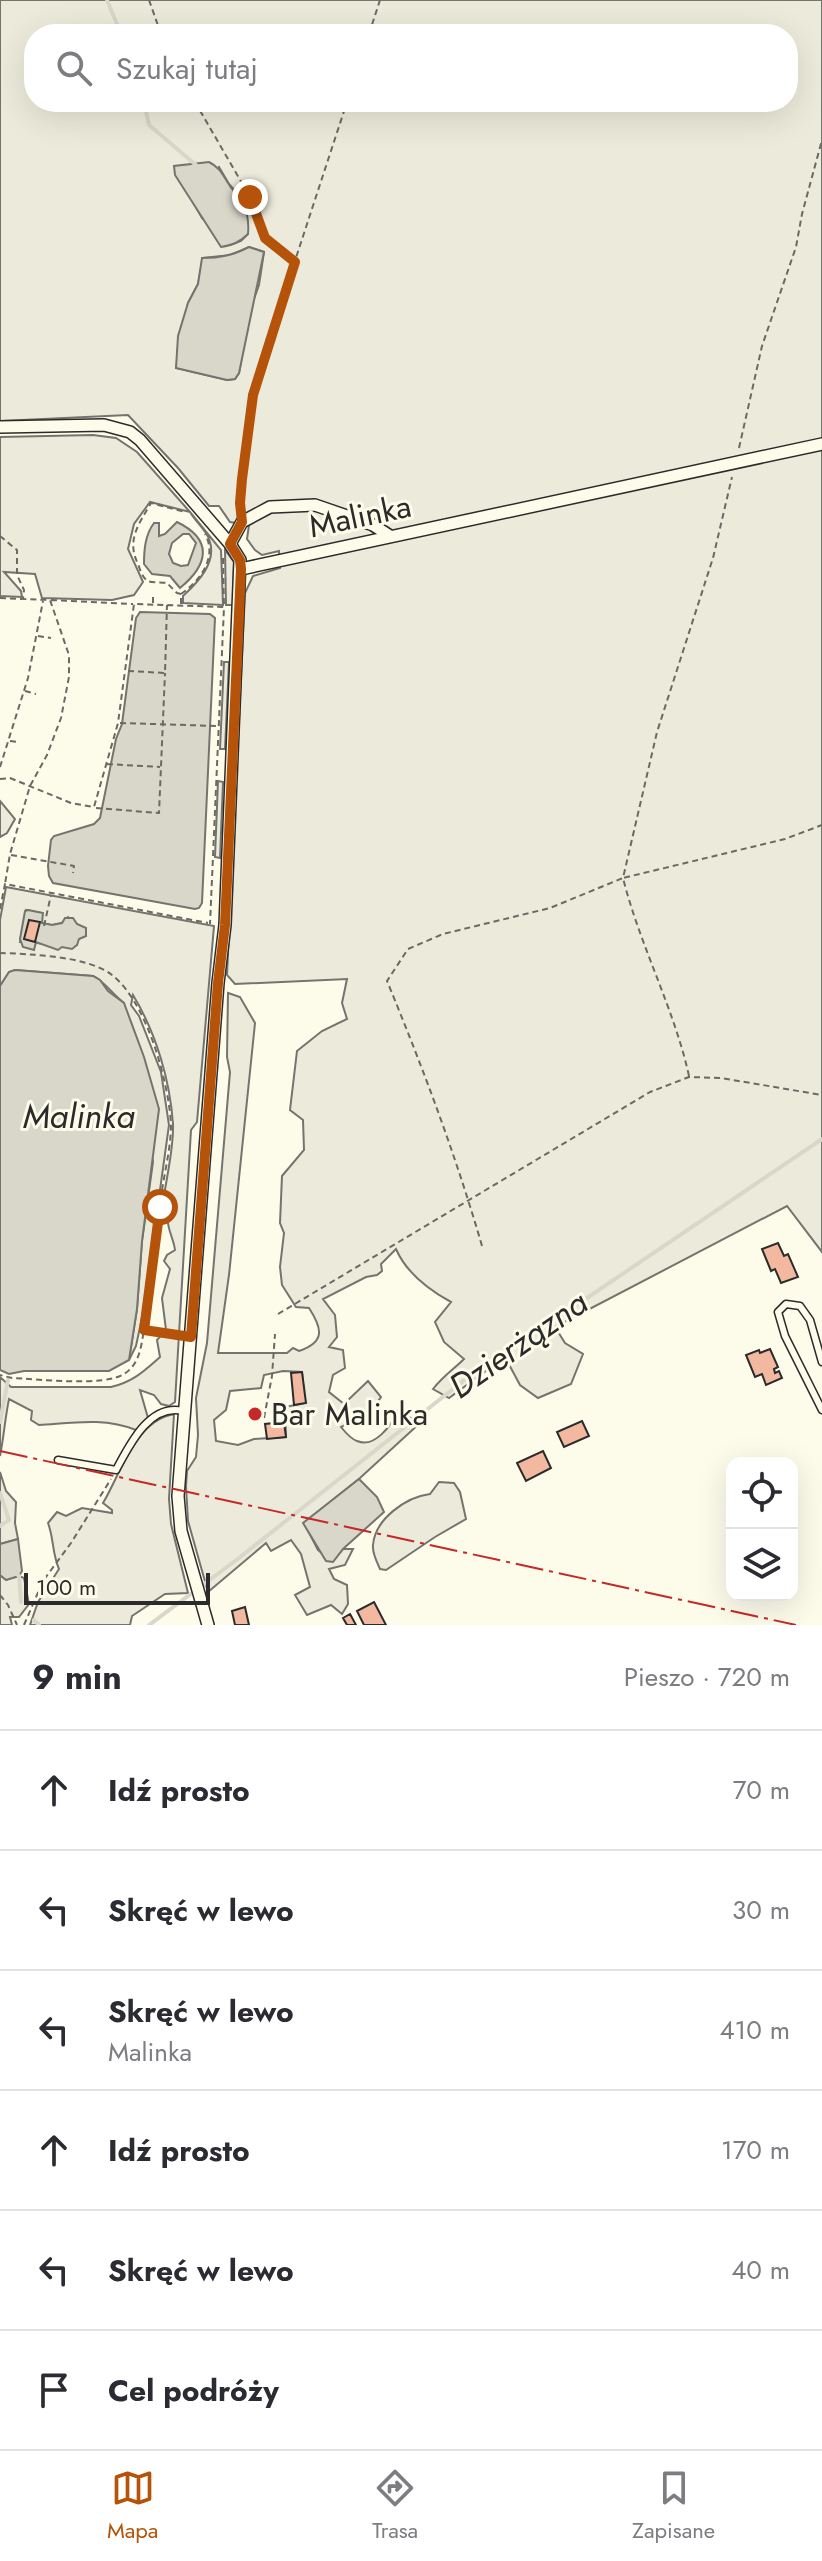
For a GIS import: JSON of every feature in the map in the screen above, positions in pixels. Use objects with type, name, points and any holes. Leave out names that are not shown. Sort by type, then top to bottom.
[{"type":"street","points":[[0,427],[104,425],[130,432],[230,544],[240,560],[225,925],[183,1411],[178,1515],[208,1625]]},
{"type":"street","name":"Malinka","points":[[241,569],[822,444]]},
{"type":"street","points":[[230,544],[242,522],[270,507],[315,505],[373,525],[390,536]]},
{"type":"lane","points":[[822,1362],[810,1320],[800,1306],[786,1304],[778,1312],[785,1336],[822,1410]]},
{"type":"lane","points":[[58,1460],[116,1470],[129,1446],[151,1420],[172,1410],[183,1411]]},
{"type":"path","points":[[149,0],[157,24]]},
{"type":"path","points":[[372,24],[380,0]]},
{"type":"path","points":[[201,112],[250,197],[265,238],[295,262]]},
{"type":"path","points":[[242,522],[242,479],[253,395],[344,112]]},
{"type":"path","points":[[689,1077],[682,1044],[632,914],[623,878],[657,732],[713,558],[762,346],[796,247],[822,140]]},
{"type":"path","points":[[181,594],[165,582],[150,582],[144,578],[134,556],[133,539],[151,503],[189,513]]},
{"type":"path","points":[[181,605],[181,594],[200,578],[209,557],[209,541],[201,530]]},
{"type":"path","points":[[0,536],[17,550],[17,575],[24,590],[23,599]]},
{"type":"path","points":[[210,924],[224,607],[223,549],[230,544]]},
{"type":"path","points":[[153,595],[153,605]]},
{"type":"path","points":[[0,598],[224,607]]},
{"type":"path","points":[[0,767],[24,691],[43,600]]},
{"type":"path","points":[[0,909],[10,854],[30,786],[57,731],[69,677],[69,655],[50,600]]},
{"type":"path","points":[[94,807],[118,723],[134,604]]},
{"type":"path","points":[[0,779],[10,778],[71,803],[159,813],[167,605]]},
{"type":"path","points":[[36,636],[51,638]]},
{"type":"path","points":[[127,671],[165,673]]},
{"type":"path","points":[[24,691],[36,694]]},
{"type":"path","points":[[118,723],[219,726]]},
{"type":"path","points":[[9,740],[19,742]]},
{"type":"path","points":[[107,764],[161,767]]},
{"type":"path","points":[[482,1246],[422,1065],[387,981],[408,949],[443,934],[550,908],[623,878],[785,839],[822,825]]},
{"type":"path","points":[[10,854],[74,866]]},
{"type":"path","points":[[73,873],[75,859]]},
{"type":"path","points":[[5,884],[225,925]]},
{"type":"path","points":[[44,926],[52,894]]},
{"type":"path","points":[[0,953],[85,963],[111,974],[131,995],[164,1072],[171,1128],[139,1356],[123,1375],[104,1381],[0,1375]]},
{"type":"path","points":[[278,1314],[650,1092],[689,1077],[721,1078],[822,1095]]},
{"type":"path","points":[[144,1330],[191,1337]]},
{"type":"path","points":[[264,1418],[272,1376],[275,1334]]},
{"type":"path","points":[[24,1625],[43,1581],[86,1521],[116,1470]]},
{"type":"path","points":[[0,1595],[17,1625]]},
{"type":"shaded area","points":[[0,0],[822,0],[822,1252],[787,1206],[555,1327],[565,1343],[583,1354],[571,1384],[538,1398],[520,1385],[505,1357],[449,1398],[433,1389],[464,1359],[444,1342],[435,1322],[451,1302],[419,1280],[396,1249],[381,1264],[382,1271],[377,1275],[366,1277],[323,1299],[335,1315],[337,1337],[329,1347],[343,1350],[345,1368],[333,1375],[329,1392],[344,1404],[368,1381],[381,1397],[372,1410],[341,1427],[353,1439],[364,1443],[382,1434],[398,1411],[420,1423],[360,1478],[304,1523],[318,1550],[333,1561],[343,1549],[353,1549],[345,1565],[329,1569],[334,1579],[347,1585],[348,1604],[342,1614],[331,1605],[307,1615],[295,1595],[310,1587],[301,1554],[291,1540],[271,1551],[266,1543],[208,1592],[188,1521],[187,1471],[196,1457],[196,1398],[207,1343],[230,1072],[227,1057],[228,993],[240,997],[255,1023],[218,1353],[287,1353],[293,1348],[299,1351],[308,1347],[319,1334],[317,1322],[309,1308],[296,1307],[282,1285],[280,1267],[284,1233],[280,1223],[282,1176],[304,1150],[303,1120],[290,1110],[297,1051],[322,1031],[347,1019],[342,1003],[347,979],[235,984],[227,975],[245,593],[253,576],[280,568],[279,551],[262,555],[255,550],[247,539],[249,525],[230,522],[219,506],[209,506],[128,415],[0,421]],"holes":[[[219,167],[242,199],[248,234],[230,245],[202,218],[186,190]],[[249,247],[264,252],[239,373],[235,379],[227,380],[176,368],[188,303],[198,284],[203,258],[231,255]],[[283,1371],[302,1372],[305,1403],[285,1407],[286,1437],[254,1439],[238,1445],[216,1441],[214,1420],[226,1410],[230,1391],[261,1388],[264,1375]]]},
{"type":"shaded area","points":[[93,435],[116,438],[137,452],[190,512],[150,502],[134,524],[128,549],[143,582],[134,595],[112,600],[42,598],[35,574],[4,572],[21,591],[22,597],[0,596],[0,437]]},
{"type":"shaded area","points":[[190,512],[221,550],[223,605],[183,603],[183,596],[200,578],[211,556],[208,536]]},
{"type":"shaded area","points":[[225,550],[234,562],[233,605],[226,605]]},
{"type":"shaded area","points":[[224,662],[229,662],[225,749],[220,749]]},
{"type":"shaded area","points":[[218,781],[223,782],[220,858],[215,857]]},
{"type":"shaded area","points":[[0,801],[15,819],[7,833],[0,837]]},
{"type":"shaded area","points":[[6,887],[214,926],[197,1122],[191,1130],[175,1402],[169,1406],[161,1404],[154,1395],[140,1390],[148,1418],[136,1430],[100,1422],[39,1425],[31,1420],[32,1411],[9,1399],[0,1456],[0,1377],[11,1387],[111,1387],[132,1379],[160,1357],[157,1340],[166,1330],[162,1298],[170,1269],[164,1261],[175,1250],[163,1203],[173,1133],[169,1091],[155,1041],[133,995],[131,1005],[139,1016],[161,1072],[169,1125],[143,1313],[136,1346],[129,1360],[153,1162],[124,1003],[93,976],[15,970],[9,972],[0,986],[0,920]],"holes":[[[26,910],[42,913],[41,923],[62,923],[68,917],[77,924],[77,945],[20,942]]]},
{"type":"shaded area","points":[[174,1414],[169,1499],[171,1524],[188,1593],[165,1594],[132,1616],[130,1625],[30,1625],[38,1602],[59,1569],[48,1523],[57,1512],[66,1516],[82,1508],[112,1513],[103,1503],[139,1437],[160,1419]]},
{"type":"shaded area","points":[[0,1472],[6,1491],[16,1502],[18,1539],[0,1544]]},
{"type":"shaded area","points":[[439,1482],[454,1483],[460,1492],[466,1519],[386,1570],[380,1569],[373,1548],[379,1526],[402,1505],[430,1494]]},
{"type":"shaded area","points":[[0,1575],[6,1580],[19,1576],[24,1578],[29,1604],[19,1617],[10,1617],[12,1625],[0,1625]]},
{"type":"water","points":[[209,162],[239,197],[248,220],[248,234],[236,243],[221,247],[175,175],[174,166]]},
{"type":"water","points":[[249,247],[264,252],[239,373],[235,379],[227,380],[176,368],[178,336],[188,303],[198,284],[202,258],[227,256]]},
{"type":"water","points":[[177,522],[189,529],[202,545],[203,553],[197,571],[180,588],[170,576],[152,574],[144,564],[147,538],[154,523],[159,523],[159,536]],"holes":[[[183,534],[189,534],[196,543],[188,565],[173,563],[169,554],[172,543]]]},
{"type":"water","points":[[140,612],[210,614],[215,618],[202,903],[195,909],[53,883],[49,876],[51,840],[54,836],[94,824],[100,818],[116,739],[122,724],[136,618]]},
{"type":"water","points":[[25,911],[43,913],[42,923],[52,925],[62,923],[65,918],[73,918],[86,928],[86,936],[79,939],[72,949],[62,947],[58,950],[36,942],[34,950],[23,947],[20,939]]},
{"type":"water","name":"Malinka","points":[[9,972],[93,976],[124,1003],[159,1109],[129,1360],[109,1371],[24,1371],[9,1374],[0,1370],[0,986]]},
{"type":"water","points":[[359,1479],[377,1497],[384,1512],[333,1562],[326,1561],[303,1523]]},
{"type":"water","points":[[18,1539],[22,1571],[19,1576],[6,1580],[0,1575],[0,1544]]},
{"type":"building","points":[[29,920],[40,922],[35,942],[24,939]]},
{"type":"building","points":[[778,1243],[784,1256],[788,1254],[798,1277],[781,1283],[775,1269],[771,1271],[762,1249]]},
{"type":"building","points":[[770,1349],[778,1367],[774,1369],[775,1373],[779,1371],[782,1378],[766,1385],[762,1374],[755,1377],[746,1355]]},
{"type":"building","points":[[302,1372],[306,1403],[294,1405],[291,1373]]},
{"type":"building","points":[[582,1421],[589,1436],[564,1447],[557,1432]]},
{"type":"building","points":[[284,1422],[286,1437],[267,1439],[265,1424]]},
{"type":"building","points":[[543,1451],[551,1468],[526,1481],[517,1463]]},
{"type":"building","points":[[374,1602],[386,1625],[364,1625],[357,1611]]},
{"type":"building","points":[[245,1607],[249,1625],[235,1625],[232,1611]]},
{"type":"building","points":[[350,1614],[356,1625],[347,1625],[343,1618]]},
{"type":"waterway","name":"Malinka","points":[[107,0],[117,24]]},
{"type":"waterway","name":"Malinka","points":[[146,112],[149,125],[196,165]]},
{"type":"waterway","name":"Dzierżązna","points":[[149,1625],[491,1359],[822,1139]]},
{"type":"waterway","name":"Malinka","points":[[0,1422],[8,1380]]},
{"type":"waterway","name":"Malinka","points":[[0,1493],[9,1520],[0,1526]]},
{"type":"waterway","name":"Malinka","points":[[16,1573],[19,1576],[21,1602]]},
{"type":"waterway","name":"Malinka","points":[[34,1620],[39,1625]]},
{"type":"power","points":[[0,1451],[796,1625]]},
{"type":"place","name":"Bar Malinka","points":[[255,1414]]},
{"type":"route","points":[[160,1207],[144,1330],[191,1337],[225,925],[241,569],[240,560],[230,544],[242,522],[240,503],[244,451],[253,395],[295,262],[265,238],[250,197]]}]
